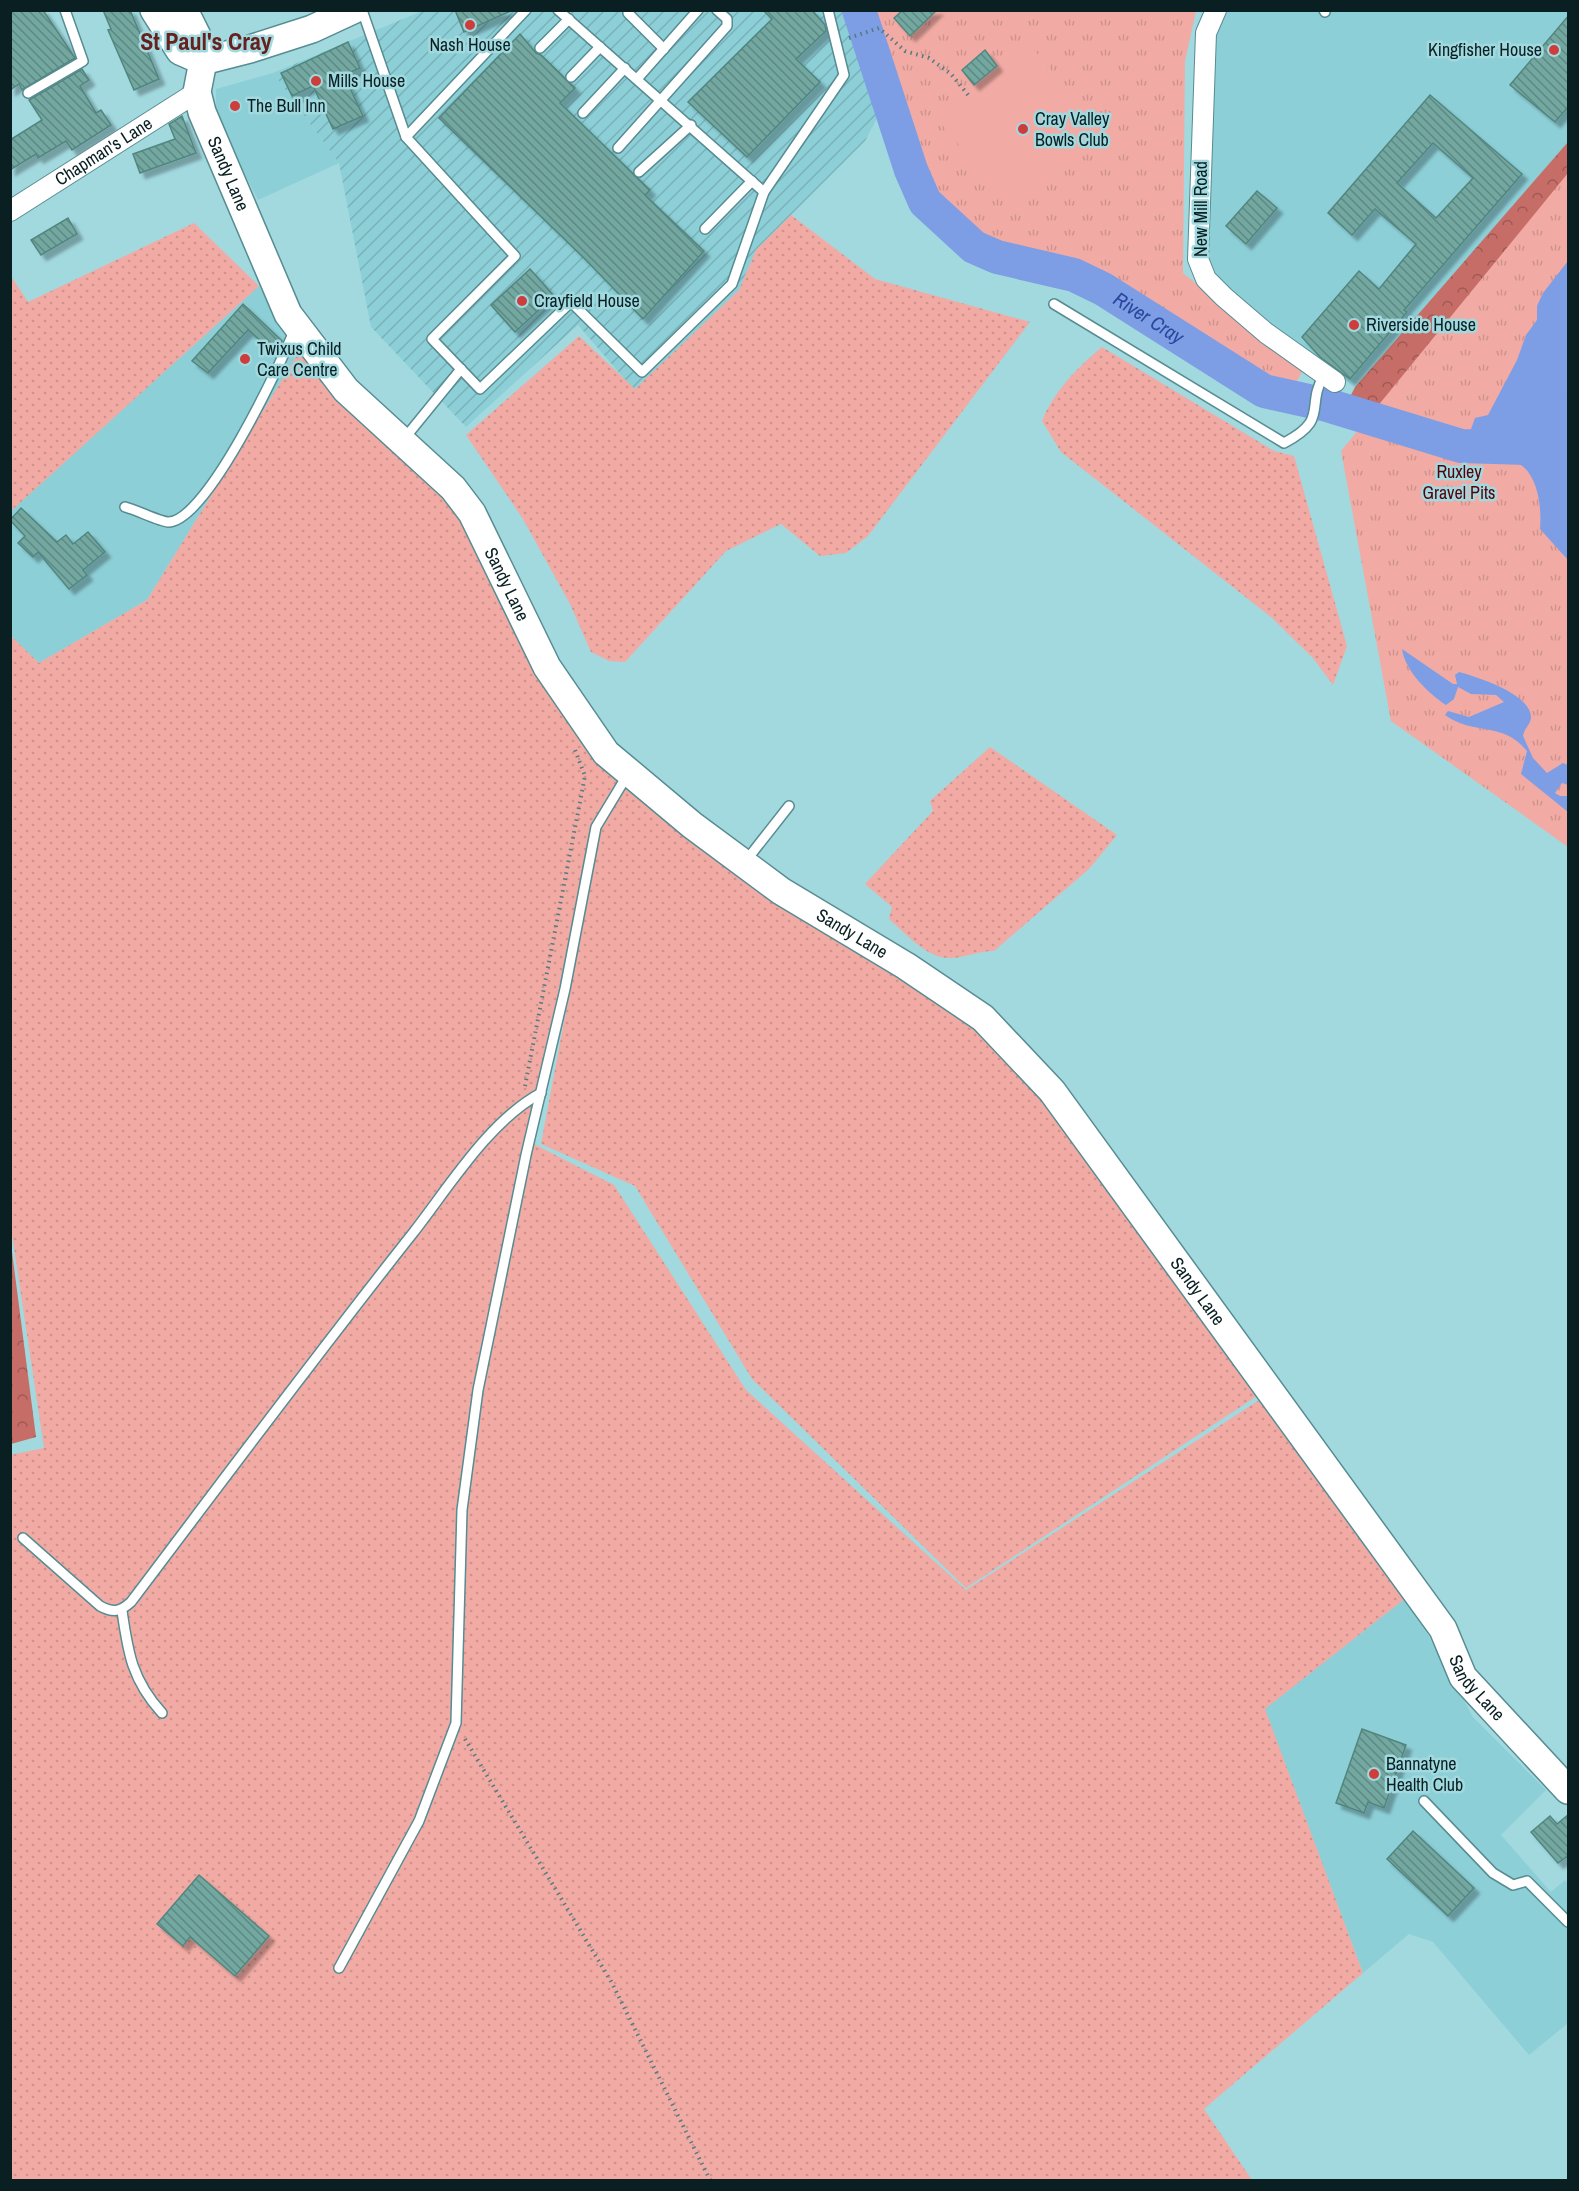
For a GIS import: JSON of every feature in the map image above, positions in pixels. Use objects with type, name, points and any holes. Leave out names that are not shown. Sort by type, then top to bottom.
[{"type":"street","points":[[154,10],[180,51],[203,61],[250,50],[312,28],[353,10]]},
{"type":"street","points":[[184,10],[198,39],[203,61]]},
{"type":"street","name":"New Mill Road","points":[[1216,10],[1206,33],[1198,259],[1206,279],[1224,297],[1325,381]]},
{"type":"street","name":"Sandy Lane","points":[[203,61],[197,92],[202,112],[288,314],[346,390],[453,488],[472,513],[547,667],[606,753],[692,825],[781,891],[906,966],[983,1018],[1052,1091],[1443,1629],[1463,1677],[1569,1790]]},
{"type":"street","name":"Chapman's Lane","points":[[10,211],[197,92]]},
{"type":"lane","points":[[28,93],[83,60],[65,10]]},
{"type":"lane","points":[[362,10],[406,137],[515,256],[432,339],[480,389],[571,302],[642,372],[732,284],[764,192],[844,75],[828,10]]},
{"type":"lane","points":[[406,137],[526,10]]},
{"type":"lane","points":[[558,10],[691,125],[764,192]]},
{"type":"lane","points":[[637,79],[698,10]]},
{"type":"lane","points":[[618,148],[728,26],[727,19],[717,10]]},
{"type":"lane","points":[[628,13],[664,49]]},
{"type":"lane","points":[[540,48],[569,19]]},
{"type":"lane","points":[[571,77],[600,47]]},
{"type":"lane","points":[[583,113],[625,68]]},
{"type":"lane","points":[[639,172],[691,125]]},
{"type":"lane","points":[[705,229],[752,181]]},
{"type":"lane","points":[[1054,304],[1284,443],[1298,436],[1316,412],[1325,381]]},
{"type":"lane","points":[[125,507],[168,522],[185,516],[210,487],[248,426],[297,326]]},
{"type":"lane","points":[[403,441],[461,369]]},
{"type":"lane","points":[[339,1968],[419,1821],[456,1723],[462,1510],[478,1390],[565,989],[596,827],[629,772]]},
{"type":"lane","points":[[744,864],[789,806]]},
{"type":"lane","points":[[23,1538],[100,1606],[110,1611],[122,1611],[372,1284],[489,1136],[522,1103],[541,1093]]},
{"type":"lane","points":[[122,1611],[129,1660],[147,1695],[162,1713]]},
{"type":"lane","points":[[1424,1801],[1493,1873],[1513,1885],[1527,1881],[1569,1922]]},
{"type":"path","points":[[854,35],[879,28],[905,51],[929,58],[951,74],[969,96]]},
{"type":"path","points":[[522,1103],[585,776],[572,743]]},
{"type":"path","points":[[456,1723],[612,1983],[710,2181]]},
{"type":"shaded area","points":[[422,11],[851,11],[883,107],[865,141],[756,250],[739,290],[634,390],[578,325],[466,427],[371,327],[339,163],[273,73]]},
{"type":"shaded area","points":[[1220,11],[1568,11],[1568,142],[1355,387],[1268,329],[1209,276],[1201,256],[1208,35]]},
{"type":"shaded area","points":[[273,73],[339,163],[258,200],[216,119],[216,89]]},
{"type":"shaded area","points":[[259,286],[299,352],[147,600],[39,663],[11,636],[10,511]]},
{"type":"shaded area","points":[[1407,1597],[1473,1717],[1546,1790],[1501,1835],[1551,1892],[1565,1880],[1568,1884],[1568,2023],[1529,2055],[1433,1942],[1409,1934],[1363,1973],[1264,1709]]},
{"type":"green space","points":[[865,11],[1196,11],[1185,61],[1183,273],[1303,370],[1291,392],[1269,385],[1101,284],[1067,267],[999,252],[962,228],[940,204]]},
{"type":"green space","name":"Cray Valley Bowls Club","points":[[1030,45],[1106,137],[1015,213],[939,121]]},
{"type":"green space","points":[[1568,142],[1568,263],[1488,415],[1347,403],[1355,387]]},
{"type":"green space","name":"Ruxley Gravel Pits","points":[[1568,173],[1568,847],[1391,721],[1341,451]]},
{"type":"green space","points":[[791,215],[875,279],[1030,322],[868,536],[846,553],[820,556],[781,524],[726,551],[625,662],[609,661],[591,652],[570,604],[523,519],[466,435],[579,336],[635,389],[739,290],[756,250]]},
{"type":"green space","points":[[194,223],[259,286],[11,511],[11,276],[28,302]]},
{"type":"green space","points":[[1102,347],[1274,451],[1294,456],[1347,646],[1333,685],[1313,658],[1271,617],[1061,452],[1042,421],[1053,399],[1067,381]]},
{"type":"green space","points":[[299,352],[341,397],[452,490],[622,776],[592,827],[528,1141],[614,1185],[746,1390],[966,1590],[1267,1395],[1407,1597],[1265,1709],[1363,1973],[1204,2109],[1252,2180],[11,2180],[10,1455],[44,1448],[11,1228],[11,636],[39,663],[147,600]]},
{"type":"green space","points":[[990,747],[1117,835],[1089,869],[994,951],[952,958],[934,955],[889,919],[892,907],[865,884],[933,811],[930,801]]},
{"type":"green space","points":[[631,780],[982,1020],[1266,1390],[966,1588],[752,1379],[635,1186],[541,1144],[600,830]]},
{"type":"green space","points":[[11,1244],[36,1437],[10,1444]]},
{"type":"water","points":[[1568,261],[1568,560],[1540,529],[1539,499],[1527,470],[1510,460],[1462,454],[1475,418],[1488,415],[1517,360],[1526,335],[1537,320],[1537,306],[1543,293]]},
{"type":"water","points":[[1402,649],[1453,684],[1457,684],[1455,675],[1459,672],[1502,688],[1523,701],[1529,709],[1531,718],[1523,736],[1533,758],[1547,773],[1563,763],[1568,765],[1568,785],[1562,783],[1555,793],[1568,796],[1568,812],[1521,774],[1527,751],[1518,742],[1498,732],[1467,725],[1445,715],[1448,711],[1469,717],[1504,702],[1496,695],[1471,694],[1458,687],[1454,699],[1446,705],[1418,681]]},
{"type":"building","points":[[10,10],[43,10],[75,58],[22,90],[19,84],[10,90]]},
{"type":"building","points":[[103,10],[130,10],[159,79],[134,90],[108,30],[111,29]]},
{"type":"building","name":"Nash House","points":[[455,10],[513,10],[464,32]]},
{"type":"building","points":[[763,10],[812,10],[825,25],[826,31],[796,59],[820,82],[747,157],[688,102],[772,19]]},
{"type":"building","points":[[903,10],[937,10],[910,36],[894,18]]},
{"type":"building","name":"Kingfisher House","points":[[1569,15],[1569,106],[1555,122],[1510,85]]},
{"type":"building","points":[[520,34],[536,53],[541,55],[575,88],[560,103],[650,190],[645,195],[704,251],[643,319],[584,258],[439,118]]},
{"type":"building","name":"Mills House","points":[[348,42],[360,68],[344,75],[363,116],[333,129],[313,86],[292,96],[281,73]]},
{"type":"building","points":[[985,50],[997,66],[974,85],[962,70]]},
{"type":"building","points":[[82,69],[89,80],[80,86],[96,113],[101,110],[111,125],[72,150],[66,141],[38,158],[36,154],[10,170],[10,140],[42,120],[29,100]]},
{"type":"building","points":[[1430,95],[1522,174],[1404,310],[1407,312],[1350,379],[1320,357],[1302,337],[1359,271],[1379,289],[1416,244],[1375,209],[1352,235],[1328,213]],"holes":[[[1433,143],[1473,178],[1436,218],[1397,183]]]},
{"type":"building","points":[[182,116],[196,153],[140,173],[133,154],[175,139],[169,124]]},
{"type":"building","points":[[1257,191],[1277,208],[1246,244],[1226,226]]},
{"type":"building","points":[[68,218],[77,234],[41,255],[31,240]]},
{"type":"building","name":"Crayfield House","points":[[530,269],[554,296],[515,332],[491,305]]},
{"type":"building","points":[[243,304],[282,341],[276,354],[248,330],[208,373],[192,361]]},
{"type":"building","points":[[21,508],[57,542],[66,535],[73,544],[88,532],[105,552],[83,570],[87,575],[69,589],[38,552],[33,557],[18,543],[25,536],[10,520]]},
{"type":"building","points":[[1362,1729],[1406,1745],[1384,1808],[1368,1802],[1364,1813],[1336,1803]]},
{"type":"building","points":[[1569,1814],[1569,1855],[1558,1863],[1531,1832],[1550,1816],[1557,1824]]},
{"type":"building","points":[[1413,1831],[1474,1888],[1448,1916],[1387,1859]]},
{"type":"building","points":[[199,1875],[269,1936],[235,1976],[190,1937],[183,1946],[157,1924]]},
{"type":"waterway","name":"River Cray","points":[[859,10],[911,170],[925,202],[974,247],[997,257],[1074,275],[1103,289],[1264,391],[1327,405],[1461,446],[1529,448],[1568,415]]},
{"type":"place","name":"Nash House","points":[[470,25]]},
{"type":"place","name":"Kingfisher House","points":[[1554,50]]},
{"type":"place","name":"Mills House","points":[[316,81]]},
{"type":"place","name":"The Bull Inn","points":[[235,106]]},
{"type":"place","name":"Cray Valley Bowls Club","points":[[1023,129]]},
{"type":"place","name":"Crayfield House","points":[[522,301]]},
{"type":"place","name":"Riverside House","points":[[1354,325]]},
{"type":"place","name":"Twixus Child Care Centre","points":[[245,359]]},
{"type":"place","name":"Bannatyne Health Club","points":[[1374,1774]]},
{"type":"district","name":"St Paul's Cray","points":[[206,42]]}]
